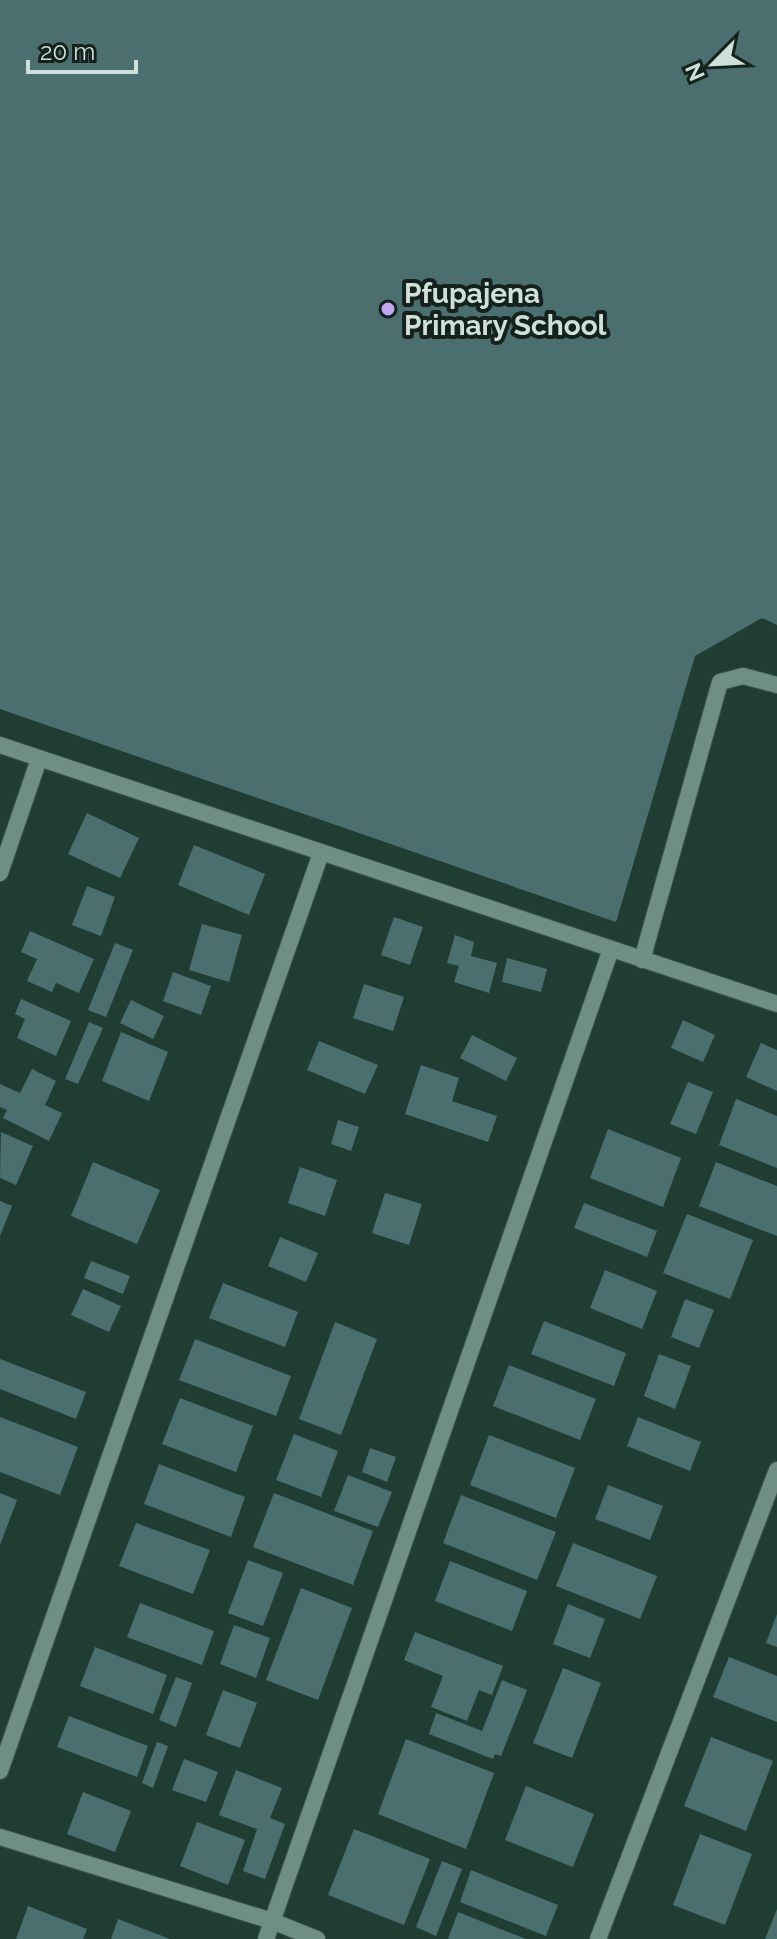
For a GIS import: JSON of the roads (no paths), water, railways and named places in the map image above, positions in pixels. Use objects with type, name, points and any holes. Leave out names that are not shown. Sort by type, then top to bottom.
[{"type":"street","points":[[642,960],[720,682],[743,676],[777,685]]},
{"type":"street","points":[[0,745],[777,1004]]},
{"type":"street","points":[[0,873],[39,759]]},
{"type":"street","points":[[0,1771],[321,853]]},
{"type":"street","points":[[266,1939],[611,949]]},
{"type":"street","points":[[598,1939],[777,1470]]},
{"type":"street","points":[[0,1837],[272,1921],[317,1939]]},
{"type":"place","name":"Pfupajena Primary School","points":[[388,309]]}]
